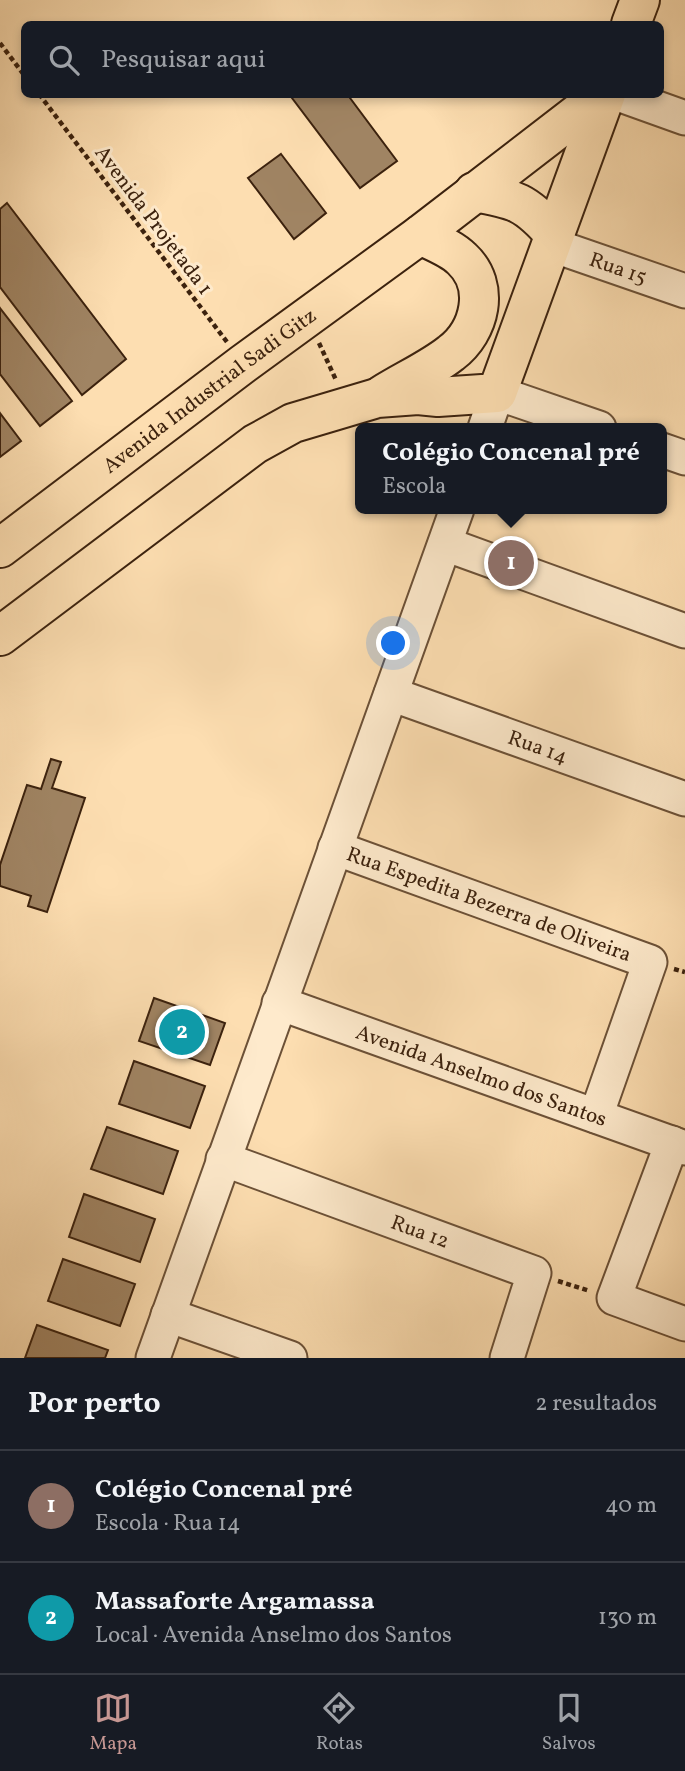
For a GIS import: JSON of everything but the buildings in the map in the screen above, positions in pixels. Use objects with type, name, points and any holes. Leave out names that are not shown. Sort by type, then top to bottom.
[{"type":"main road","points":[[632,21],[640,0]]},
{"type":"main road","name":"Avenida Industrial Sadi Gitz","points":[[0,548],[600,98]]},
{"type":"main road","points":[[362,402],[497,393],[604,98]]},
{"type":"main road","points":[[474,192],[518,202],[539,218],[553,239]]},
{"type":"main road","points":[[0,636],[255,444],[293,423],[362,402],[452,353],[477,321],[480,301],[471,270],[462,258],[419,235]]},
{"type":"street","points":[[629,98],[685,118]]},
{"type":"street","name":"Rua 15","points":[[553,239],[685,291]]},
{"type":"street","points":[[487,423],[497,393],[584,423]]},
{"type":"street","points":[[667,452],[685,458]]},
{"type":"street","points":[[153,1358],[455,514]]},
{"type":"street","points":[[444,544],[685,631]]},
{"type":"street","name":"Rua 14","points":[[391,694],[685,799]]},
{"type":"street","name":"Rua Espedita Bezerra de Oliveira","points":[[335,848],[650,962],[596,1116]]},
{"type":"street","name":"Avenida Anselmo dos Santos","points":[[279,1003],[678,1146]]},
{"type":"street","points":[[678,1146],[614,1298],[685,1324]]},
{"type":"street","name":"Rua 12","points":[[223,1159],[534,1273]]},
{"type":"street","points":[[507,1358],[534,1273]]},
{"type":"street","points":[[168,1315],[290,1358]]},
{"type":"path","points":[[0,43],[21,71]]},
{"type":"path","name":"Avenida Projetada 1","points":[[42,98],[243,364]]},
{"type":"path","points":[[307,317],[362,402]]},
{"type":"path","points":[[534,1273],[614,1298]]},
{"type":"place","name":"Colégio Concenal pré","points":[[511,563]]},
{"type":"place","name":"Massaforte Argamassa","points":[[182,1032]]}]
